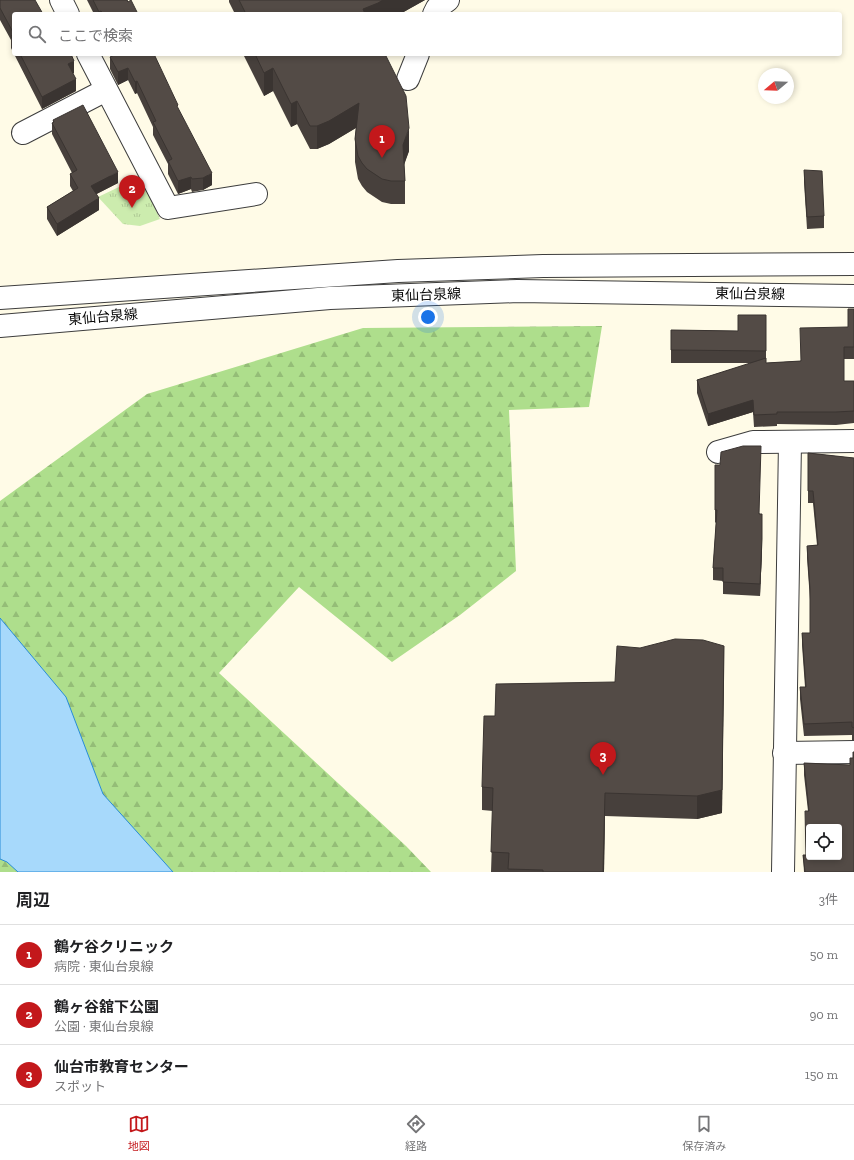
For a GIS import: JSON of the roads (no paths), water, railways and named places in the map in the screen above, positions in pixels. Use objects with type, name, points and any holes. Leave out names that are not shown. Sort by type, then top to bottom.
[{"type":"street","points":[[61,0],[67,12]]},
{"type":"street","points":[[435,12],[437,8],[448,0]]},
{"type":"street","points":[[89,56],[168,208],[256,194]]},
{"type":"street","points":[[408,79],[417,56]]},
{"type":"street","points":[[23,133],[106,90]]},
{"type":"street","points":[[0,298],[398,271],[543,266],[854,264]]},
{"type":"street","name":"東仙台泉線","points":[[0,326],[354,297],[518,291],[854,296]]},
{"type":"street","points":[[718,452],[753,442],[854,441]]},
{"type":"street","points":[[783,872],[790,442]]},
{"type":"street","points":[[784,753],[854,752]]},
{"type":"water","points":[[0,618],[66,697],[103,794],[173,872],[18,872],[7,862],[0,859]]},
{"type":"place","name":"鶴ケ谷クリニック","points":[[382,158]]},
{"type":"place","name":"鶴ヶ谷舘下公園","points":[[132,208]]},
{"type":"place","name":"仙台市教育センター","points":[[603,775]]}]
